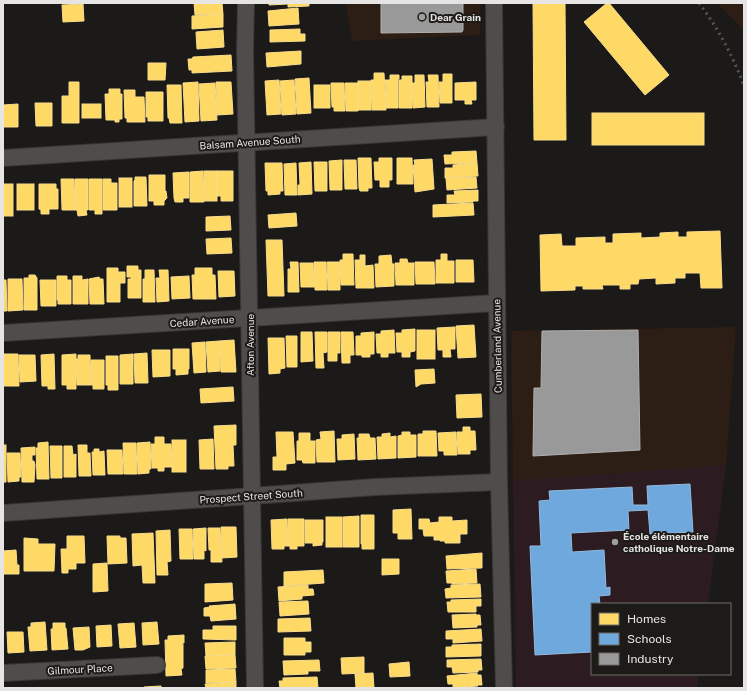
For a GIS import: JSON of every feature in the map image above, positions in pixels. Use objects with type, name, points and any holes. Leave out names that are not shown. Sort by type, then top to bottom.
[{"type":"street","name":"Afton Avenue","points":[[246,3],[245,50],[255,688]]},
{"type":"street","name":"Cumberland Avenue","points":[[494,3],[496,303],[504,688]]},
{"type":"street","name":"Balsam Avenue South","points":[[3,158],[496,127]]},
{"type":"street","name":"Cedar Avenue","points":[[3,333],[496,303]]},
{"type":"street","name":"Prospect Street South","points":[[3,513],[375,487],[499,482]]},
{"type":"street","name":"Gilmour Place","points":[[3,674],[157,665]]},
{"type":"shaded area","points":[[346,3],[480,3],[480,35],[352,41]]},
{"type":"shaded area","points":[[717,3],[744,3],[744,31]]},
{"type":"shaded area","points":[[736,327],[726,465],[513,481],[511,331]]},
{"type":"shaded area","name":"École élémentaire catholique Notre-Dame","points":[[726,465],[708,603],[591,603],[591,675],[699,675],[697,688],[516,688],[513,481]]},
{"type":"building: Homes","points":[[194,3],[222,3],[223,14],[195,15]]},
{"type":"building: Homes","points":[[269,3],[309,3],[309,6],[288,7],[288,4],[269,5]]},
{"type":"building: Homes","points":[[533,3],[565,3],[566,140],[534,140]]},
{"type":"building: Homes","points":[[607,3],[609,3],[669,75],[645,95],[584,22]]},
{"type":"building: Homes","points":[[83,4],[84,21],[63,22],[62,5]]},
{"type":"building: Homes","points":[[298,8],[299,24],[269,26],[268,11]]},
{"type":"building: Homes","points":[[223,14],[223,27],[192,29],[192,16]]},
{"type":"building: Homes","points":[[300,29],[300,34],[305,34],[305,41],[270,42],[270,30]]},
{"type":"building: Homes","points":[[223,30],[224,47],[197,49],[196,32]]},
{"type":"building: Homes","points":[[301,51],[301,64],[267,67],[266,53]]},
{"type":"building: Homes","points":[[231,55],[232,71],[192,73],[192,70],[189,70],[188,59],[192,59],[193,57]]},
{"type":"building: Homes","points":[[148,63],[166,63],[165,80],[148,80]]},
{"type":"building: Homes","points":[[374,73],[384,73],[386,110],[372,110],[371,80],[374,80]]},
{"type":"building: Homes","points":[[443,74],[452,74],[452,103],[440,103],[439,82],[443,82]]},
{"type":"building: Homes","points":[[390,75],[399,75],[398,108],[386,108],[385,80],[390,80]]},
{"type":"building: Homes","points":[[415,75],[424,75],[425,107],[413,108],[412,83],[415,83]]},
{"type":"building: Homes","points":[[428,75],[438,75],[439,107],[427,107],[426,82],[429,82]]},
{"type":"building: Homes","points":[[402,76],[412,76],[412,108],[399,108],[399,80],[402,80]]},
{"type":"building: Homes","points":[[309,78],[311,113],[297,114],[295,79]]},
{"type":"building: Homes","points":[[279,80],[281,114],[267,115],[265,81]]},
{"type":"building: Homes","points":[[294,80],[296,114],[282,115],[280,81]]},
{"type":"building: Homes","points":[[358,81],[371,81],[371,110],[358,110]]},
{"type":"building: Homes","points":[[69,82],[79,82],[79,123],[62,123],[62,96],[69,96]]},
{"type":"building: Homes","points":[[198,82],[199,121],[185,122],[183,83]]},
{"type":"building: Homes","points":[[216,82],[231,82],[233,114],[217,115]]},
{"type":"building: Homes","points":[[476,82],[476,100],[471,100],[472,104],[465,104],[465,100],[455,100],[455,83]]},
{"type":"building: Homes","points":[[215,83],[217,120],[201,121],[199,84]]},
{"type":"building: Homes","points":[[331,83],[344,83],[345,111],[334,111],[334,107],[332,107]]},
{"type":"building: Homes","points":[[345,83],[358,83],[358,111],[346,111]]},
{"type":"building: Homes","points":[[167,85],[181,85],[182,123],[170,123],[168,118]]},
{"type":"building: Homes","points":[[314,85],[330,85],[330,108],[314,108]]},
{"type":"building: Homes","points":[[109,89],[120,89],[120,94],[122,94],[122,119],[119,119],[119,122],[115,122],[115,120],[106,120],[105,94],[109,94]]},
{"type":"building: Homes","points":[[124,90],[135,90],[135,97],[144,97],[145,122],[127,122],[127,118],[125,118]]},
{"type":"building: Homes","points":[[146,92],[163,92],[163,121],[148,121],[148,117],[146,117]]},
{"type":"building: Homes","points":[[35,103],[52,103],[52,126],[36,126]]},
{"type":"building: Homes","points":[[18,104],[18,127],[3,127],[3,105]]},
{"type":"building: Homes","points":[[82,104],[101,104],[101,118],[82,118]]},
{"type":"building: Homes","points":[[592,113],[704,113],[704,145],[592,145]]},
{"type":"building: Homes","points":[[476,151],[477,163],[445,164],[444,155],[452,155],[452,152]]},
{"type":"building: Homes","points":[[358,158],[371,158],[372,188],[368,188],[368,191],[360,191],[359,188]]},
{"type":"building: Homes","points":[[379,158],[392,158],[392,180],[389,180],[389,187],[380,187],[380,180],[375,180],[374,162],[379,162]]},
{"type":"building: Homes","points":[[397,158],[412,158],[413,184],[397,184]]},
{"type":"building: Homes","points":[[432,159],[434,189],[415,192],[414,160]]},
{"type":"building: Homes","points":[[342,160],[342,190],[330,190],[329,161]]},
{"type":"building: Homes","points":[[344,160],[356,160],[357,189],[345,189]]},
{"type":"building: Homes","points":[[311,162],[312,194],[298,195],[298,185],[300,185],[299,163]]},
{"type":"building: Homes","points":[[314,162],[327,162],[327,191],[315,191]]},
{"type":"building: Homes","points":[[265,163],[282,163],[283,191],[280,191],[280,194],[268,195],[268,191],[266,191]]},
{"type":"building: Homes","points":[[296,163],[297,195],[285,195],[284,164]]},
{"type":"building: Homes","points":[[477,163],[478,176],[445,178],[445,168],[453,168],[453,165]]},
{"type":"building: Homes","points":[[203,171],[204,202],[190,202],[190,172]]},
{"type":"building: Homes","points":[[204,171],[217,171],[217,201],[204,201]]},
{"type":"building: Homes","points":[[217,171],[233,171],[233,201],[221,201],[221,196],[217,196]]},
{"type":"building: Homes","points":[[189,172],[189,198],[183,198],[183,202],[175,202],[173,173]]},
{"type":"building: Homes","points":[[149,175],[165,175],[165,191],[167,198],[164,201],[164,205],[154,205],[154,201],[149,201]]},
{"type":"building: Homes","points":[[135,177],[146,177],[147,206],[134,206]]},
{"type":"building: Homes","points":[[476,177],[477,188],[447,190],[446,178]]},
{"type":"building: Homes","points":[[119,178],[132,178],[132,207],[119,207]]},
{"type":"building: Homes","points":[[61,179],[74,179],[75,210],[62,210]]},
{"type":"building: Homes","points":[[75,179],[88,179],[87,215],[78,216],[77,210],[75,210]]},
{"type":"building: Homes","points":[[89,179],[102,179],[102,214],[95,214],[95,210],[89,210]]},
{"type":"building: Homes","points":[[103,179],[111,179],[111,183],[117,183],[117,210],[103,210]]},
{"type":"building: Homes","points":[[3,184],[13,184],[13,216],[3,216]]},
{"type":"building: Homes","points":[[17,184],[34,184],[34,210],[17,210]]},
{"type":"building: Homes","points":[[39,184],[56,184],[56,189],[58,189],[58,209],[49,209],[49,214],[41,214],[41,210],[39,209]]},
{"type":"building: Homes","points":[[478,190],[478,201],[447,203],[447,195],[455,195],[454,191]]},
{"type":"building: Homes","points":[[473,203],[474,215],[433,217],[433,205]]},
{"type":"building: Homes","points":[[296,213],[297,226],[269,228],[268,215]]},
{"type":"building: Homes","points":[[230,216],[231,230],[206,231],[206,217]]},
{"type":"building: Homes","points":[[720,231],[722,288],[701,288],[700,273],[685,273],[685,278],[675,278],[675,283],[656,284],[656,278],[639,279],[638,284],[630,284],[630,289],[620,289],[620,285],[602,285],[603,289],[583,289],[583,286],[575,286],[575,290],[541,291],[540,235],[561,234],[562,246],[576,246],[576,238],[605,237],[605,243],[613,243],[613,234],[641,233],[641,238],[660,237],[660,233],[678,232],[678,237],[687,237],[687,232]]},
{"type":"building: Homes","points":[[231,238],[232,253],[207,254],[206,239]]},
{"type":"building: Homes","points":[[266,240],[282,240],[284,296],[268,296]]},
{"type":"building: Homes","points":[[343,254],[353,254],[354,285],[341,285],[340,260],[343,260]]},
{"type":"building: Homes","points":[[441,254],[447,254],[447,261],[454,261],[454,283],[436,283],[436,260],[441,260]]},
{"type":"building: Homes","points":[[360,255],[365,255],[365,266],[373,265],[374,288],[356,288],[355,260],[360,260]]},
{"type":"building: Homes","points":[[391,255],[392,264],[394,264],[394,286],[376,287],[375,264],[379,264],[379,256]]},
{"type":"building: Homes","points":[[400,259],[407,259],[408,263],[414,263],[414,285],[396,285],[395,263],[400,263]]},
{"type":"building: Homes","points":[[456,260],[473,260],[474,282],[456,282]]},
{"type":"building: Homes","points":[[290,262],[298,262],[299,292],[288,292],[288,269],[291,269]]},
{"type":"building: Homes","points":[[314,262],[326,262],[327,290],[315,290]]},
{"type":"building: Homes","points":[[327,262],[340,262],[340,290],[328,290]]},
{"type":"building: Homes","points":[[415,262],[434,262],[435,284],[416,284]]},
{"type":"building: Homes","points":[[300,263],[313,263],[314,287],[301,287]]},
{"type":"building: Homes","points":[[127,266],[138,266],[138,270],[141,270],[141,298],[128,298],[128,279],[131,279],[131,277],[127,277]]},
{"type":"building: Homes","points":[[107,268],[118,268],[118,272],[125,272],[125,283],[120,283],[120,302],[107,302]]},
{"type":"building: Homes","points":[[195,268],[212,268],[212,275],[215,275],[216,299],[193,299],[192,275],[195,275]]},
{"type":"building: Homes","points":[[145,270],[154,270],[155,302],[143,302],[143,279],[145,279]]},
{"type":"building: Homes","points":[[159,270],[168,270],[169,301],[157,302],[156,278],[160,278]]},
{"type":"building: Homes","points":[[218,271],[234,271],[235,296],[219,297]]},
{"type":"building: Homes","points":[[29,275],[35,275],[37,278],[37,310],[24,310],[24,278],[29,278]]},
{"type":"building: Homes","points":[[57,276],[67,276],[67,280],[71,280],[71,304],[58,304]]},
{"type":"building: Homes","points":[[73,276],[82,276],[82,280],[88,279],[88,304],[73,304]]},
{"type":"building: Homes","points":[[189,276],[190,298],[172,299],[171,277]]},
{"type":"building: Homes","points":[[99,277],[100,279],[103,279],[104,304],[90,304],[89,279]]},
{"type":"building: Homes","points":[[8,279],[22,279],[23,310],[8,311]]},
{"type":"building: Homes","points":[[3,280],[6,280],[7,311],[3,311]]},
{"type":"building: Homes","points":[[40,280],[56,280],[56,306],[41,306]]},
{"type":"building: Homes","points":[[474,325],[476,357],[458,358],[456,326]]},
{"type":"building: Homes","points":[[455,327],[455,349],[450,349],[451,357],[443,357],[443,350],[438,350],[437,328]]},
{"type":"building: Homes","points":[[415,329],[415,351],[410,352],[410,357],[402,357],[402,352],[397,352],[396,333],[402,333],[402,330]]},
{"type":"building: Homes","points":[[394,330],[395,353],[388,353],[388,357],[381,357],[381,353],[377,353],[376,334],[381,334],[381,331]]},
{"type":"building: Homes","points":[[417,330],[435,330],[435,359],[417,359]]},
{"type":"building: Homes","points":[[301,332],[312,332],[313,361],[301,362]]},
{"type":"building: Homes","points":[[315,332],[327,332],[327,352],[323,353],[324,368],[316,368]]},
{"type":"building: Homes","points":[[328,332],[340,332],[340,353],[337,353],[337,361],[328,361]]},
{"type":"building: Homes","points":[[341,332],[353,332],[354,355],[350,355],[350,363],[342,363]]},
{"type":"building: Homes","points":[[374,332],[374,354],[370,354],[370,357],[356,355],[356,336],[361,336],[361,333]]},
{"type":"building: Homes","points":[[286,336],[297,336],[297,367],[287,367]]},
{"type":"building: Homes","points":[[268,338],[284,338],[285,368],[280,369],[280,373],[269,374]]},
{"type":"building: Homes","points":[[234,340],[236,372],[221,372],[219,341]]},
{"type":"building: Homes","points":[[219,341],[220,371],[208,372],[206,342]]},
{"type":"building: Homes","points":[[205,342],[206,372],[194,373],[192,343]]},
{"type":"building: Homes","points":[[173,349],[189,349],[188,374],[176,375],[176,369],[173,369]]},
{"type":"building: Homes","points":[[152,350],[170,350],[170,376],[153,377]]},
{"type":"building: Homes","points":[[147,353],[148,383],[135,383],[134,354]]},
{"type":"building: Homes","points":[[3,354],[18,354],[19,386],[3,386]]},
{"type":"building: Homes","points":[[54,354],[55,389],[48,389],[48,386],[42,386],[41,355]]},
{"type":"building: Homes","points":[[76,354],[76,389],[67,389],[67,385],[62,385],[62,355]]},
{"type":"building: Homes","points":[[133,354],[133,384],[120,384],[120,355]]},
{"type":"building: Homes","points":[[19,355],[35,355],[36,381],[20,382]]},
{"type":"building: Homes","points":[[78,355],[90,355],[91,385],[77,385],[76,359],[78,359]]},
{"type":"building: Homes","points":[[106,356],[118,356],[118,390],[108,390],[108,385],[106,385]]},
{"type":"building: Homes","points":[[91,360],[104,360],[104,389],[93,389],[93,385],[91,385]]},
{"type":"building: Homes","points":[[434,369],[435,383],[421,384],[416,387],[415,370]]},
{"type":"building: Homes","points":[[233,387],[234,401],[201,403],[200,389]]},
{"type":"building: Homes","points":[[481,394],[482,417],[457,418],[456,395]]},
{"type":"building: Homes","points":[[236,425],[236,445],[233,445],[234,466],[228,466],[228,469],[216,469],[214,426]]},
{"type":"building: Homes","points":[[463,427],[470,427],[470,431],[475,431],[476,450],[470,450],[470,454],[458,454],[457,432],[463,432]]},
{"type":"building: Homes","points":[[334,431],[335,462],[317,462],[316,440],[321,439],[320,432]]},
{"type":"building: Homes","points":[[423,431],[436,431],[437,456],[418,456],[418,434],[423,434]]},
{"type":"building: Homes","points":[[276,432],[293,432],[295,463],[286,464],[286,470],[273,470],[273,457],[277,457]]},
{"type":"building: Homes","points":[[402,432],[410,432],[410,435],[416,435],[416,457],[398,458],[398,436],[402,435]]},
{"type":"building: Homes","points":[[456,432],[457,455],[444,455],[444,451],[439,451],[438,433]]},
{"type":"building: Homes","points":[[299,433],[310,433],[310,441],[315,441],[315,463],[303,463],[302,460],[297,460],[297,441],[299,441]]},
{"type":"building: Homes","points":[[390,433],[390,437],[396,436],[396,458],[378,459],[377,437],[382,437],[382,434]]},
{"type":"building: Homes","points":[[354,434],[355,459],[338,460],[337,439],[342,439],[342,435]]},
{"type":"building: Homes","points":[[359,434],[369,434],[370,438],[375,438],[376,459],[358,460],[357,438],[359,438]]},
{"type":"building: Homes","points":[[155,437],[164,437],[164,444],[171,444],[172,467],[164,467],[164,471],[158,471],[158,468],[152,468],[151,444],[155,444]]},
{"type":"building: Homes","points":[[213,439],[214,469],[200,469],[199,440]]},
{"type":"building: Homes","points":[[172,440],[186,440],[186,472],[172,472]]},
{"type":"building: Homes","points":[[48,442],[49,479],[37,479],[36,448],[38,448],[38,443]]},
{"type":"building: Homes","points":[[150,442],[151,469],[149,469],[149,473],[138,474],[137,443]]},
{"type":"building: Homes","points":[[123,443],[136,443],[137,474],[124,474]]},
{"type":"building: Homes","points":[[3,445],[6,445],[6,482],[3,482]]},
{"type":"building: Homes","points":[[78,445],[87,445],[87,453],[90,453],[91,476],[79,476]]},
{"type":"building: Homes","points":[[50,446],[62,446],[62,478],[51,478]]},
{"type":"building: Homes","points":[[64,446],[72,446],[73,455],[76,454],[76,477],[64,477]]},
{"type":"building: Homes","points":[[35,447],[35,455],[32,455],[32,461],[34,461],[35,465],[34,482],[22,482],[21,448]]},
{"type":"building: Homes","points":[[94,449],[99,449],[99,452],[104,451],[105,475],[93,475],[92,452],[94,452]]},
{"type":"building: Homes","points":[[107,450],[122,450],[123,474],[108,474]]},
{"type":"building: Homes","points":[[7,453],[20,453],[21,477],[19,477],[19,481],[8,482]]},
{"type":"building: Homes","points":[[411,509],[412,539],[398,539],[398,533],[393,533],[393,510]]},
{"type":"building: Homes","points":[[361,515],[374,515],[374,549],[362,549]]},
{"type":"building: Homes","points":[[359,516],[359,547],[343,547],[343,517]]},
{"type":"building: Homes","points":[[326,517],[342,517],[342,547],[326,547]]},
{"type":"building: Homes","points":[[439,517],[452,517],[452,521],[467,520],[467,534],[460,534],[460,543],[445,543],[445,541],[434,540],[434,536],[424,536],[423,529],[419,529],[419,519],[429,519],[430,523],[439,522]]},
{"type":"building: Homes","points":[[287,519],[288,546],[284,546],[284,549],[272,549],[271,520]]},
{"type":"building: Homes","points":[[288,519],[304,519],[304,546],[297,546],[297,549],[290,549],[290,546],[288,546]]},
{"type":"building: Homes","points":[[305,520],[323,520],[322,545],[313,546],[313,543],[305,543]]},
{"type":"building: Homes","points":[[221,527],[236,527],[237,557],[222,558]]},
{"type":"building: Homes","points":[[206,528],[206,551],[204,550],[204,559],[194,559],[193,529]]},
{"type":"building: Homes","points":[[208,528],[220,528],[222,562],[211,562]]},
{"type":"building: Homes","points":[[179,529],[192,529],[193,559],[180,559]]},
{"type":"building: Homes","points":[[170,530],[171,561],[167,562],[168,575],[157,575],[156,531]]},
{"type":"building: Homes","points":[[153,533],[155,583],[143,583],[142,565],[133,566],[132,534]]},
{"type":"building: Homes","points":[[67,536],[84,536],[85,563],[76,563],[76,569],[68,569],[68,573],[62,573],[61,549],[67,549]]},
{"type":"building: Homes","points":[[107,536],[120,536],[120,538],[126,538],[127,563],[108,564]]},
{"type":"building: Homes","points":[[24,538],[38,539],[38,544],[55,544],[54,571],[24,571]]},
{"type":"building: Homes","points":[[16,550],[19,574],[3,574],[3,551]]},
{"type":"building: Homes","points":[[482,553],[482,568],[447,569],[446,556]]},
{"type":"building: Homes","points":[[382,559],[399,559],[399,574],[382,575]]},
{"type":"building: Homes","points":[[107,563],[108,591],[93,592],[93,564]]},
{"type":"building: Homes","points":[[476,569],[477,583],[447,583],[446,571]]},
{"type":"building: Homes","points":[[323,570],[324,583],[284,586],[284,572]]},
{"type":"building: Homes","points":[[232,583],[233,600],[205,602],[205,584]]},
{"type":"building: Homes","points":[[480,584],[481,597],[446,598],[445,589],[451,588],[451,585]]},
{"type":"building: Homes","points":[[308,585],[308,589],[313,589],[314,595],[302,596],[302,599],[279,601],[278,587]]},
{"type":"building: Homes","points":[[481,599],[481,606],[476,606],[476,612],[448,612],[447,602],[451,602],[451,600]]},
{"type":"building: Homes","points":[[308,601],[309,614],[280,616],[279,602]]},
{"type":"building: Homes","points":[[235,604],[236,619],[211,621],[210,616],[204,616],[204,608],[210,607],[209,606]]},
{"type":"building: Homes","points":[[452,615],[480,615],[481,625],[477,625],[477,627],[453,628]]},
{"type":"building: Homes","points":[[310,618],[311,631],[278,632],[278,619]]},
{"type":"building: Homes","points":[[45,622],[47,650],[30,651],[28,627],[31,627],[31,623]]},
{"type":"building: Homes","points":[[157,622],[159,644],[143,645],[142,623]]},
{"type":"building: Homes","points":[[53,623],[65,623],[68,649],[52,650],[51,629],[53,629]]},
{"type":"building: Homes","points":[[134,623],[136,647],[120,648],[118,624]]},
{"type":"building: Homes","points":[[111,625],[112,646],[97,647],[96,626]]},
{"type":"building: Homes","points":[[213,626],[236,626],[236,640],[203,639],[203,630],[213,630]]},
{"type":"building: Homes","points":[[89,627],[90,647],[83,650],[75,650],[73,628]]},
{"type":"building: Homes","points":[[481,629],[482,641],[453,643],[453,639],[446,639],[446,631]]},
{"type":"building: Homes","points":[[7,632],[23,632],[24,652],[8,653]]},
{"type":"building: Homes","points":[[184,635],[184,643],[180,643],[183,644],[182,675],[166,676],[165,640],[168,640],[168,636]]},
{"type":"building: Homes","points":[[284,638],[305,638],[305,642],[311,642],[311,652],[305,652],[305,655],[284,655]]},
{"type":"building: Homes","points":[[235,642],[235,655],[206,656],[205,643]]},
{"type":"building: Homes","points":[[481,644],[481,656],[446,657],[446,647],[452,647],[452,645]]},
{"type":"building: Homes","points":[[235,655],[236,668],[206,669],[205,656]]},
{"type":"building: Homes","points":[[364,657],[364,673],[342,674],[341,658]]},
{"type":"building: Homes","points":[[481,659],[482,670],[478,670],[478,672],[453,673],[452,667],[447,667],[447,660]]},
{"type":"building: Homes","points":[[319,660],[320,671],[308,671],[308,674],[284,675],[283,661]]},
{"type":"building: Homes","points":[[409,662],[410,676],[390,677],[389,664]]},
{"type":"building: Homes","points":[[235,669],[236,682],[206,683],[206,670]]},
{"type":"building: Homes","points":[[373,673],[374,688],[356,688],[355,674]]},
{"type":"building: Homes","points":[[477,673],[477,675],[481,675],[482,685],[453,688],[453,684],[448,684],[447,676]]},
{"type":"building: Homes","points":[[317,677],[318,688],[280,688],[279,681],[283,681],[283,678]]},
{"type":"building: Homes","points":[[236,682],[236,688],[206,688],[205,684]]},
{"type":"building: Homes","points":[[161,686],[161,688],[144,688],[144,687]]},
{"type":"building: Schools","points":[[690,484],[693,532],[650,534],[648,510],[628,511],[629,530],[571,533],[572,552],[604,550],[606,588],[610,587],[610,595],[599,596],[600,603],[591,603],[591,652],[535,655],[530,546],[541,546],[539,501],[550,500],[549,491],[632,487],[633,505],[648,505],[647,486]]},
{"type":"building: Industry","name":"Dear Grain","points":[[381,3],[463,3],[463,30],[462,32],[381,33]]},
{"type":"building: Industry","points":[[638,330],[640,450],[533,456],[534,388],[541,388],[542,331]]},
{"type":"railway","points":[[699,3],[724,43],[744,86]]},
{"type":"place","name":"Dear Grain","points":[[422,17]]},
{"type":"place","name":"École élémentaire catholique Notre-Dame","points":[[615,542]]}]
